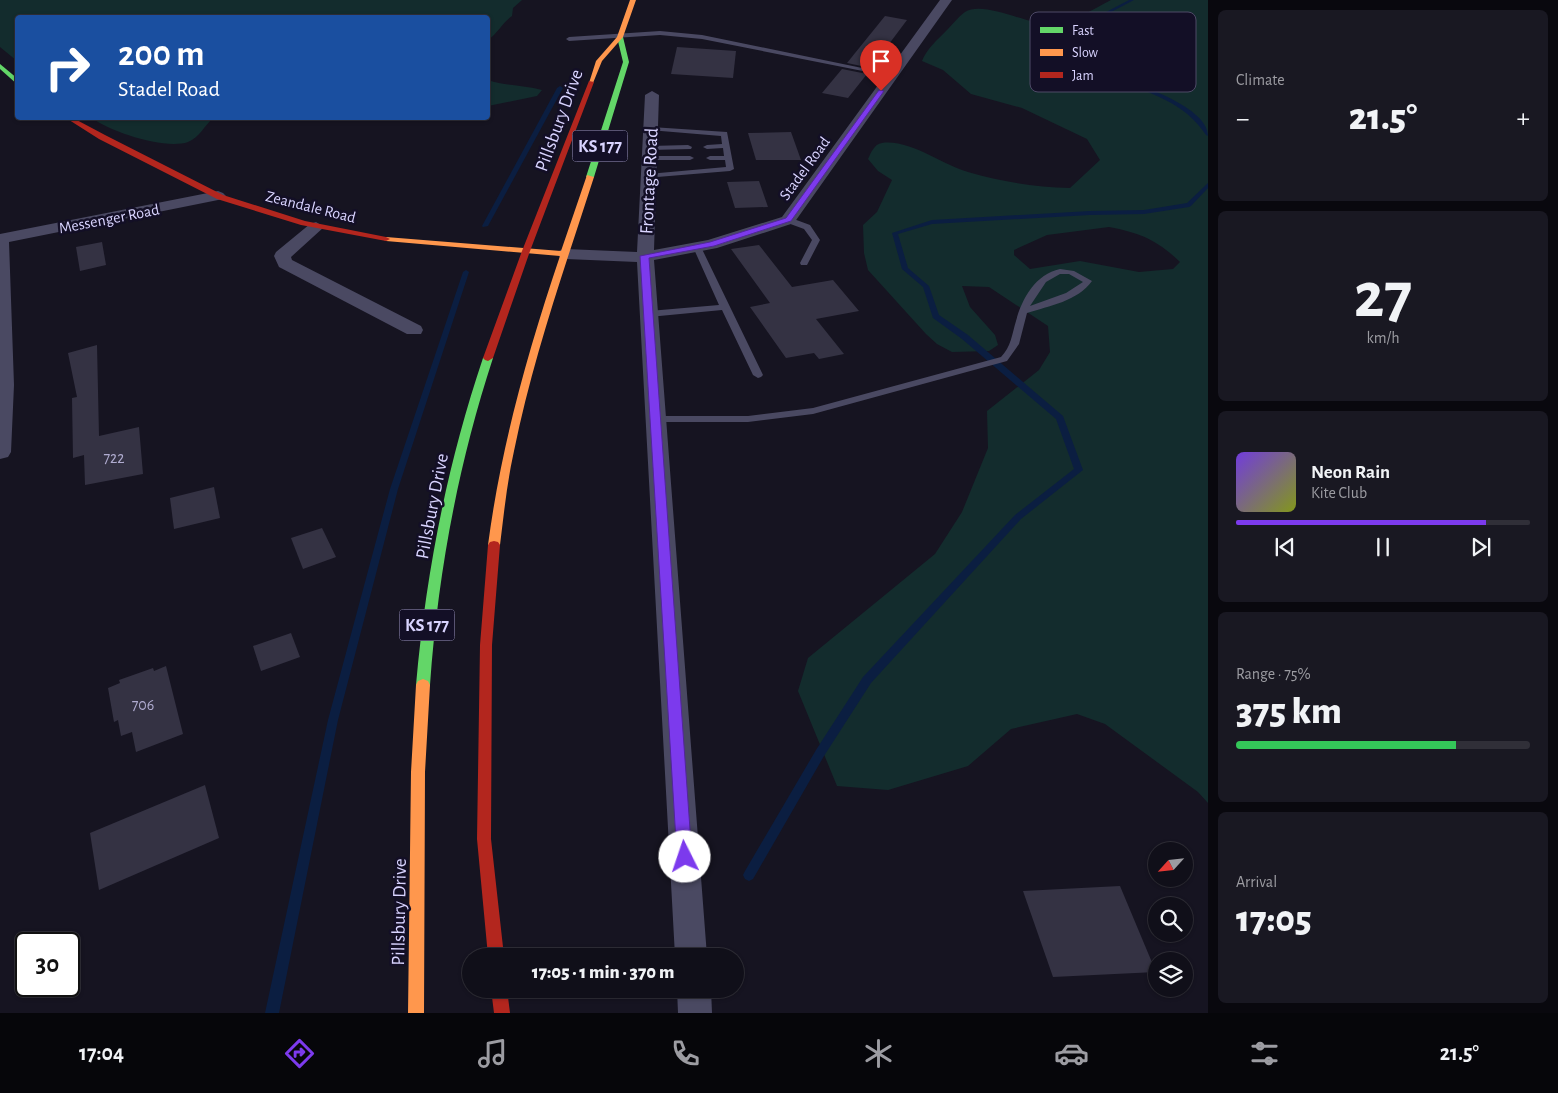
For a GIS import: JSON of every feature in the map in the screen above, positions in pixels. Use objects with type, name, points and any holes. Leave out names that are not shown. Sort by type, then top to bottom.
[{"type":"main road","name":"Pillsbury Drive","points":[[416,1013],[418,772],[428,619],[448,501],[470,410],[526,252],[598,61],[620,37],[633,0]]},
{"type":"main road","name":"KS 177","points":[[495,948],[484,839],[486,645],[496,525],[516,424],[543,324],[626,62],[620,37]]},
{"type":"main road","points":[[0,66],[15,79]]},
{"type":"main road","name":"Zeandale Road","points":[[72,120],[89,132],[218,196],[282,219],[316,227],[398,240],[566,254]]},
{"type":"main road","points":[[500,998],[502,1013]]},
{"type":"street","name":"Stadel Road","points":[[566,254],[645,256],[697,247],[788,220],[946,0]]},
{"type":"street","name":"Frontage Road","points":[[652,95],[645,256],[690,948]]},
{"type":"street","name":"Messenger Road","points":[[0,239],[218,196]]},
{"type":"street","points":[[316,227],[282,256],[286,263],[414,330]]},
{"type":"street","points":[[0,239],[2,385],[0,452]]},
{"type":"street","points":[[694,998],[695,1013]]},
{"type":"lane","points":[[569,39],[620,37],[640,33],[702,37],[893,75]]},
{"type":"lane","points":[[724,134],[730,169],[649,153],[724,134]]},
{"type":"lane","points":[[708,147],[726,146]]},
{"type":"lane","points":[[649,153],[688,147]]},
{"type":"lane","points":[[649,153],[690,158]]},
{"type":"lane","points":[[710,158],[728,158]]},
{"type":"lane","points":[[788,220],[807,227],[816,240],[804,263]]},
{"type":"lane","points":[[697,247],[758,376]]},
{"type":"lane","points":[[656,418],[748,419],[813,411],[1004,359],[1013,352],[1023,312],[1033,292],[1056,271],[1072,272],[1088,281],[1087,285],[1077,292],[1023,312]]},
{"type":"lane","points":[[649,314],[725,307]]},
{"type":"green space","points":[[0,0],[522,0],[513,8],[512,16],[490,38],[490,15],[15,15],[15,59],[0,47]]},
{"type":"green space","points":[[1111,0],[1208,0],[1208,803],[1198,792],[1105,724],[1077,714],[1011,729],[968,766],[888,790],[837,786],[798,691],[808,658],[935,554],[962,512],[988,448],[987,411],[1039,370],[1050,352],[1048,326],[989,287],[962,286],[970,307],[995,335],[998,345],[989,351],[952,352],[937,344],[926,334],[868,270],[864,253],[863,225],[877,212],[892,180],[878,171],[868,159],[877,145],[893,143],[915,149],[958,169],[981,176],[1019,183],[1070,188],[1100,160],[1087,139],[1022,108],[971,94],[943,70],[922,61],[932,45],[965,12],[973,9],[983,9],[1030,21],[1030,92],[1196,92],[1196,12],[1087,12]],"holes":[[[1109,227],[1139,235],[1164,248],[1180,262],[1173,269],[1139,272],[1080,261],[1030,269],[1014,255],[1014,250],[1047,235]]]},
{"type":"green space","points":[[490,80],[542,90],[537,96],[490,106]]},
{"type":"green space","points":[[96,120],[211,120],[195,138],[178,144],[166,144],[138,138]]},
{"type":"building","points":[[885,16],[907,20],[871,68],[847,63]]},
{"type":"building","points":[[677,47],[736,51],[733,78],[671,74]]},
{"type":"building","points":[[842,69],[867,74],[848,98],[822,93]]},
{"type":"building","points":[[791,132],[801,160],[756,160],[748,133]]},
{"type":"building","points":[[759,181],[768,207],[735,208],[727,182]]},
{"type":"building","points":[[102,242],[106,265],[80,271],[76,247]]},
{"type":"building","points":[[759,245],[792,287],[833,280],[859,311],[816,319],[844,354],[819,359],[814,353],[786,358],[750,307],[770,303],[731,249]]},
{"type":"building","points":[[97,345],[99,436],[139,427],[143,474],[85,485],[84,455],[73,458],[72,398],[77,397],[68,353]]},
{"type":"building","points":[[214,487],[220,518],[174,529],[170,498]]},
{"type":"building","points":[[322,528],[336,557],[303,569],[291,538]]},
{"type":"building","points":[[291,633],[300,657],[261,671],[253,646]]},
{"type":"building","points":[[166,666],[183,734],[136,752],[132,732],[121,736],[118,720],[114,722],[108,688],[120,683],[119,680],[153,668],[154,671]]},
{"type":"building","points":[[205,785],[219,838],[99,890],[90,833]]},
{"type":"building","points":[[1120,886],[1148,953],[1148,972],[1053,977],[1023,891]]},
{"type":"waterway","points":[[1109,12],[1132,0]]},
{"type":"waterway","points":[[485,226],[560,88]]},
{"type":"waterway","points":[[1151,92],[1190,112],[1201,122],[1208,134]]},
{"type":"waterway","points":[[749,875],[820,753],[867,680],[1018,517],[1079,470],[1060,418],[965,337],[936,316],[926,286],[905,269],[895,233],[932,222],[1090,213],[1144,212],[1189,205],[1208,185]]},
{"type":"waterway","points":[[272,1013],[333,720],[394,489],[466,272]]},
{"type":"traffic: fast","points":[[590,177],[626,62],[620,37]]},
{"type":"traffic: fast","points":[[0,66],[15,80]]},
{"type":"traffic: fast","points":[[423,685],[431,602],[444,520],[463,438],[488,358]]},
{"type":"traffic: slow","points":[[591,82],[599,61],[620,37],[633,0]]},
{"type":"traffic: slow","points":[[494,545],[508,451],[519,405],[546,312],[590,177]]},
{"type":"traffic: slow","points":[[386,239],[566,254]]},
{"type":"traffic: slow","points":[[416,1013],[418,772],[423,685]]},
{"type":"traffic: jam","points":[[488,358],[526,251],[591,82]]},
{"type":"traffic: jam","points":[[72,120],[220,197],[304,223],[386,239]]},
{"type":"traffic: jam","points":[[494,545],[486,645],[484,839],[495,948]]},
{"type":"traffic: jam","points":[[500,998],[502,1013]]},
{"type":"route","points":[[685,857],[645,256],[711,244],[788,220],[881,91]]}]
